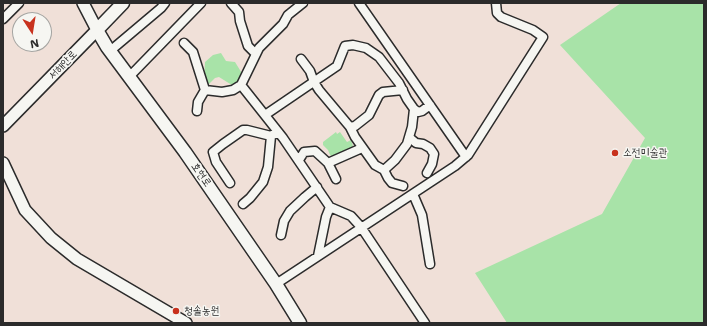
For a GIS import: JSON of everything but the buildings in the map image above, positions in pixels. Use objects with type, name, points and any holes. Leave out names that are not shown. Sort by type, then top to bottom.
[{"type":"main road","name":"서해안로","points":[[97,30],[123,3]]},
{"type":"main road","name":"호현로","points":[[97,30],[110,51],[185,152],[276,284],[300,323]]},
{"type":"street","points":[[3,19],[19,3]]},
{"type":"street","points":[[110,51],[164,3]]},
{"type":"street","points":[[129,77],[200,3]]},
{"type":"street","points":[[231,3],[239,12],[240,21],[248,46],[256,54]]},
{"type":"street","points":[[359,3],[466,157]]},
{"type":"street","points":[[276,284],[413,194],[466,157],[543,37],[533,30],[501,17],[497,13],[496,3]]},
{"type":"street","points":[[85,4],[97,30]]},
{"type":"street","points":[[205,90],[222,92],[233,90],[242,85],[259,48],[283,24],[288,15],[299,4]]},
{"type":"street","name":"서해안로","points":[[3,126],[97,30]]},
{"type":"street","points":[[184,43],[193,52],[205,90],[198,102],[197,111]]},
{"type":"street","points":[[265,115],[337,66],[345,46],[353,44],[366,48],[379,56],[399,83],[414,109],[418,112],[422,111],[430,105]]},
{"type":"street","points":[[301,58],[310,70],[314,82],[330,105],[350,127],[362,148],[375,165],[384,170],[392,183],[402,186]]},
{"type":"street","points":[[242,85],[265,115],[274,134],[299,160],[330,207],[351,216],[361,227],[425,323]]},
{"type":"street","points":[[350,127],[355,126],[369,115],[379,95],[383,92],[403,90]]},
{"type":"street","points":[[384,170],[395,160],[410,138],[414,109]]},
{"type":"street","points":[[230,183],[216,162],[213,152],[243,130],[274,134]]},
{"type":"street","points":[[243,204],[263,182],[268,167],[274,134]]},
{"type":"street","points":[[410,138],[416,143],[423,144],[430,148],[434,154],[432,164],[427,173]]},
{"type":"street","points":[[328,163],[362,148]]},
{"type":"street","points":[[299,160],[304,152],[315,151],[328,163],[336,179]]},
{"type":"street","points":[[3,163],[25,210],[51,238],[77,259],[186,323]]},
{"type":"street","points":[[281,235],[284,221],[290,211],[317,187]]},
{"type":"street","points":[[413,194],[422,215],[430,264]]},
{"type":"street","points":[[318,256],[326,217],[330,207]]},
{"type":"green space","points":[[621,3],[704,3],[704,323],[507,323],[475,273],[602,214],[645,138],[560,45]]},
{"type":"green space","points":[[221,53],[226,61],[235,62],[243,75],[235,87],[219,77],[215,78],[207,86],[204,80],[205,62],[213,55]]},
{"type":"green space","points":[[336,132],[337,134],[340,132],[347,142],[351,140],[353,146],[333,157],[323,145],[323,142]]},
{"type":"place","name":"소전미술관","points":[[615,153]]},
{"type":"place","name":"청솔농원","points":[[176,311]]}]
